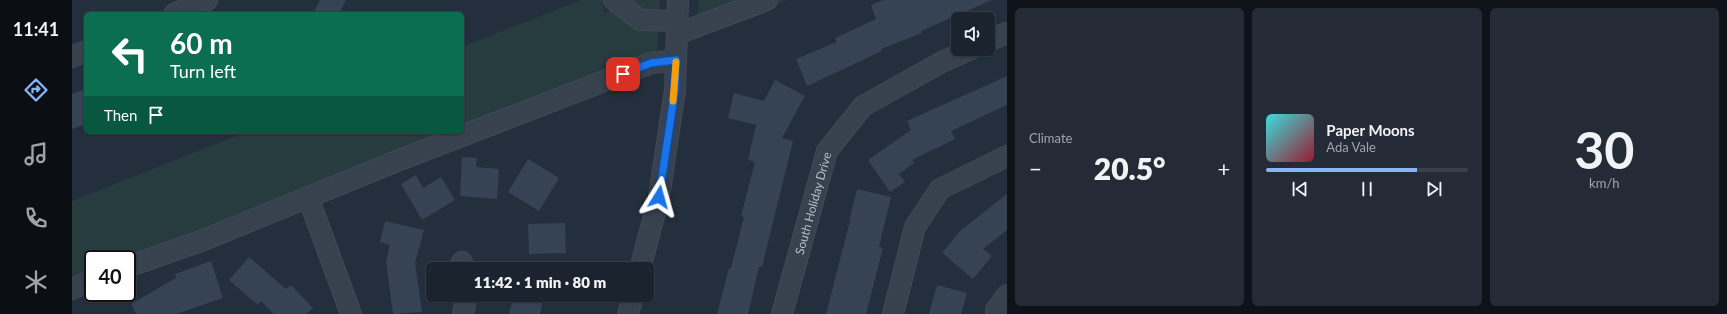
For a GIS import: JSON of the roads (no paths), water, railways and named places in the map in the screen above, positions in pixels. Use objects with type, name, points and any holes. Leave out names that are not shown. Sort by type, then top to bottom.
[{"type":"street","points":[[179,12],[207,0]]},
{"type":"street","points":[[614,0],[640,20],[678,27],[767,0]]},
{"type":"street","points":[[642,262],[659,197],[675,90],[678,0]]},
{"type":"street","points":[[995,39],[1007,33]]},
{"type":"street","points":[[72,57],[84,52]]},
{"type":"street","name":"South Holiday Drive","points":[[782,314],[826,151],[863,106],[955,56]]},
{"type":"street","points":[[136,264],[201,241],[397,161],[651,63],[676,60]]},
{"type":"street","points":[[893,314],[915,227],[940,189],[1007,156]]},
{"type":"street","points":[[308,198],[351,314]]},
{"type":"street","points":[[72,289],[84,284]]},
{"type":"street","points":[[996,314],[996,310],[1007,295]]},
{"type":"street","points":[[463,314],[466,302]]},
{"type":"street","points":[[628,314],[631,302]]}]
